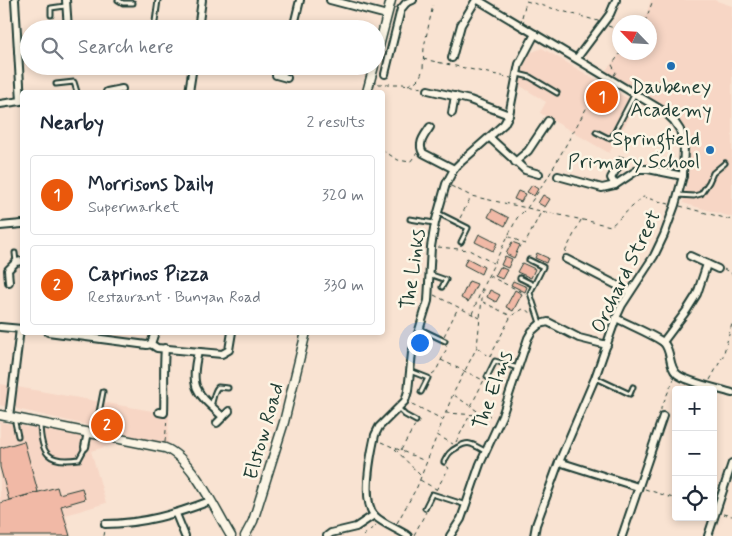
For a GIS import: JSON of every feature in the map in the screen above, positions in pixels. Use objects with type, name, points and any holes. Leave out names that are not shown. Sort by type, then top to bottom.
[{"type":"street","points":[[15,0],[21,90]]},
{"type":"street","points":[[199,20],[202,0]]},
{"type":"street","points":[[295,20],[300,0]]},
{"type":"street","points":[[330,0],[387,15]]},
{"type":"street","points":[[385,23],[391,0]]},
{"type":"street","points":[[385,74],[390,66],[402,9],[406,3],[413,0]]},
{"type":"street","points":[[452,58],[461,25],[477,0]]},
{"type":"street","name":"Orchard Street","points":[[477,0],[665,112],[680,130],[684,146],[683,176],[664,235],[654,256],[630,292],[616,318],[595,378],[558,462],[534,536]]},
{"type":"street","points":[[577,58],[604,24],[616,0]]},
{"type":"street","points":[[66,3],[67,20]]},
{"type":"street","name":"The Links","points":[[374,515],[369,505],[367,494],[374,439],[379,427],[405,401],[408,391],[412,354],[425,312],[431,246],[437,212],[446,184],[454,169],[504,124],[509,115],[522,59],[536,34]]},
{"type":"street","points":[[190,90],[192,75]]},
{"type":"street","points":[[368,89],[372,75]]},
{"type":"street","points":[[428,90],[440,89],[509,115]]},
{"type":"street","points":[[452,113],[455,96]]},
{"type":"street","points":[[0,104],[20,101]]},
{"type":"street","points":[[516,162],[528,151],[547,121]]},
{"type":"street","points":[[430,127],[421,141],[420,149],[423,153],[454,169]]},
{"type":"street","points":[[490,138],[525,170],[539,174]]},
{"type":"street","points":[[615,184],[611,178],[621,161]]},
{"type":"street","points":[[558,176],[602,188],[615,184],[639,169],[683,176]]},
{"type":"street","points":[[0,226],[20,224]]},
{"type":"street","points":[[690,256],[718,269]]},
{"type":"street","points":[[566,259],[630,292]]},
{"type":"street","points":[[10,282],[8,270],[19,262]]},
{"type":"street","points":[[663,342],[688,310],[697,294],[707,264]]},
{"type":"street","points":[[616,318],[663,342],[668,350],[672,367],[677,374],[732,393]]},
{"type":"street","points":[[540,324],[548,322],[579,338],[607,346]]},
{"type":"street","name":"The Elms","points":[[450,536],[461,519],[486,452],[502,416],[528,338],[532,331],[540,324]]},
{"type":"street","points":[[0,327],[20,329]]},
{"type":"street","points":[[11,417],[20,335]]},
{"type":"street","points":[[88,335],[151,344],[157,348],[226,353],[230,347],[232,335]]},
{"type":"street","points":[[151,344],[154,335]]},
{"type":"street","name":"Elstow Road","points":[[245,536],[253,521],[284,422],[305,335]]},
{"type":"street","points":[[161,413],[165,390],[163,371],[165,348]]},
{"type":"street","points":[[198,352],[195,362],[196,389],[223,417]]},
{"type":"street","points":[[217,423],[229,411]]},
{"type":"street","points":[[0,415],[165,448],[181,457],[231,536]]},
{"type":"street","points":[[622,536],[663,416]]},
{"type":"street","points":[[86,447],[91,433]]},
{"type":"street","points":[[558,462],[638,487]]},
{"type":"street","points":[[717,512],[732,463]]},
{"type":"street","points":[[105,524],[124,524],[176,514],[210,501]]},
{"type":"street","points":[[176,514],[185,536]]},
{"type":"street","points":[[327,536],[331,533],[356,527],[374,515],[408,536]]},
{"type":"street","points":[[708,536],[714,521]]},
{"type":"lane","points":[[118,0],[123,4],[133,3]]},
{"type":"lane","points":[[155,20],[158,0]]},
{"type":"lane","points":[[51,15],[51,8],[66,3]]},
{"type":"lane","points":[[517,76],[530,77],[558,93]]},
{"type":"lane","points":[[56,84],[74,82],[76,90]]},
{"type":"lane","points":[[596,132],[608,138],[612,137],[635,94]]},
{"type":"lane","points":[[678,195],[687,197],[701,194],[713,173],[725,163]]},
{"type":"lane","points":[[437,212],[468,228],[461,242]]},
{"type":"lane","points":[[410,218],[435,223]]},
{"type":"lane","points":[[15,253],[19,262]]},
{"type":"lane","points":[[529,260],[543,266],[530,293],[540,324]]},
{"type":"lane","points":[[429,274],[446,280],[442,288]]},
{"type":"lane","points":[[520,278],[534,284]]},
{"type":"lane","points":[[419,328],[444,340]]},
{"type":"lane","points":[[485,379],[495,361],[518,368]]},
{"type":"lane","points":[[410,371],[428,378],[421,392]]},
{"type":"lane","points":[[595,378],[630,394],[633,387]]},
{"type":"lane","points":[[210,405],[214,400],[215,390],[218,387],[228,388]]},
{"type":"lane","points":[[91,433],[103,392]]},
{"type":"lane","points":[[399,409],[416,421]]},
{"type":"lane","points":[[11,417],[18,436]]},
{"type":"lane","points":[[40,423],[40,440],[43,451],[49,456],[71,460],[79,459],[86,447]]},
{"type":"lane","points":[[444,462],[451,449],[463,443],[468,443],[486,452]]},
{"type":"lane","points":[[425,508],[432,494],[466,505]]},
{"type":"path","points":[[519,25],[527,0],[612,27]]},
{"type":"path","points":[[648,15],[653,0]]},
{"type":"path","points":[[408,85],[420,77],[423,69],[424,47],[433,5]]},
{"type":"path","points":[[423,59],[517,76]]},
{"type":"path","points":[[613,76],[616,72],[612,65],[615,60]]},
{"type":"path","points":[[472,314],[488,275],[517,218],[527,208],[546,179],[602,80],[606,80]]},
{"type":"path","points":[[368,89],[386,83],[424,88],[423,93],[426,94],[428,90]]},
{"type":"path","points":[[385,152],[398,160],[410,162],[420,149]]},
{"type":"path","points":[[539,174],[541,178],[553,180],[558,176]]},
{"type":"path","points":[[446,184],[471,196],[611,226],[642,197],[732,220]]},
{"type":"path","points":[[458,223],[471,196]]},
{"type":"path","points":[[508,236],[525,244],[541,212]]},
{"type":"path","points":[[566,259],[563,257],[582,220]]},
{"type":"path","points":[[431,246],[469,250],[494,263]]},
{"type":"path","points":[[718,269],[732,273]]},
{"type":"path","points":[[488,275],[526,294],[530,293]]},
{"type":"path","points":[[395,528],[421,476],[442,419],[476,347],[483,286]]},
{"type":"path","points":[[428,293],[480,318]]},
{"type":"path","points":[[482,302],[512,316]]},
{"type":"path","points":[[428,378],[436,370],[447,348],[444,340],[458,308]]},
{"type":"path","points":[[490,357],[512,316],[523,309],[534,315],[538,314]]},
{"type":"path","points":[[707,385],[723,356],[732,324]]},
{"type":"path","points":[[476,347],[495,361]]},
{"type":"path","points":[[441,360],[485,379],[471,406]]},
{"type":"path","points":[[663,416],[660,408],[677,374]]},
{"type":"path","points":[[453,394],[484,415]]},
{"type":"path","points":[[405,401],[442,419]]},
{"type":"path","points":[[161,413],[167,419],[165,448]]},
{"type":"path","points":[[445,413],[502,416]]},
{"type":"path","points":[[436,435],[455,445],[470,414]]},
{"type":"path","points":[[400,450],[416,421]]},
{"type":"path","points":[[374,439],[426,462]]},
{"type":"path","points":[[395,448],[421,476]]},
{"type":"path","points":[[432,494],[449,468],[445,466],[444,462]]},
{"type":"path","points":[[419,480],[437,489]]},
{"type":"path","points":[[638,487],[672,498]]},
{"type":"path","points":[[414,536],[426,513],[425,508]]},
{"type":"path","points":[[717,512],[732,516]]},
{"type":"path","points":[[363,536],[381,520]]},
{"type":"shaded area","name":"Daubeney Academy","points":[[651,0],[714,0],[732,6],[732,217],[683,203],[690,166],[687,134],[671,110],[605,71],[615,60],[657,60],[657,15],[646,15]]},
{"type":"shaded area","points":[[542,48],[637,104],[609,153],[540,113],[546,102],[519,85],[525,61],[530,53]]},
{"type":"shaded area","points":[[0,384],[169,414],[168,444],[0,405]]},
{"type":"shaded area","points":[[0,422],[118,443],[91,451],[106,503],[66,515],[71,536],[0,536]]},
{"type":"building","points":[[599,88],[611,95],[604,106],[592,99]]},
{"type":"building","points":[[532,185],[538,189],[534,196],[527,192]]},
{"type":"building","points":[[518,191],[525,194],[521,202],[514,199]]},
{"type":"building","points":[[543,195],[550,199],[545,207],[538,203]]},
{"type":"building","points":[[492,209],[509,218],[505,226],[488,217]]},
{"type":"building","points":[[479,234],[497,243],[493,251],[475,242]]},
{"type":"building","points":[[512,242],[520,245],[514,258],[506,254]]},
{"type":"building","points":[[537,253],[548,258],[546,263],[535,258]]},
{"type":"building","points":[[505,256],[512,259],[508,268],[501,265]]},
{"type":"building","points":[[467,258],[484,267],[481,274],[464,265]]},
{"type":"building","points":[[522,263],[535,269],[531,278],[517,272]]},
{"type":"building","points":[[500,267],[507,270],[502,279],[495,276]]},
{"type":"building","points":[[469,281],[477,284],[468,302],[461,298]]},
{"type":"building","points":[[513,281],[527,287],[525,292],[511,285]]},
{"type":"building","points":[[490,290],[500,295],[496,302],[487,297]]},
{"type":"building","points":[[515,290],[522,294],[513,311],[506,307]]},
{"type":"building","points":[[24,441],[38,492],[9,500],[0,467],[0,448]]},
{"type":"building","points":[[57,487],[59,494],[82,488],[85,499],[61,506],[70,536],[0,536],[0,503]]},
{"type":"place","name":"Daubeney Academy","points":[[671,66]]},
{"type":"place","name":"Morrisons Daily","points":[[602,97]]},
{"type":"place","name":"Springfield Primary School","points":[[710,150]]},
{"type":"place","name":"Caprinos Pizza","points":[[107,425]]}]
